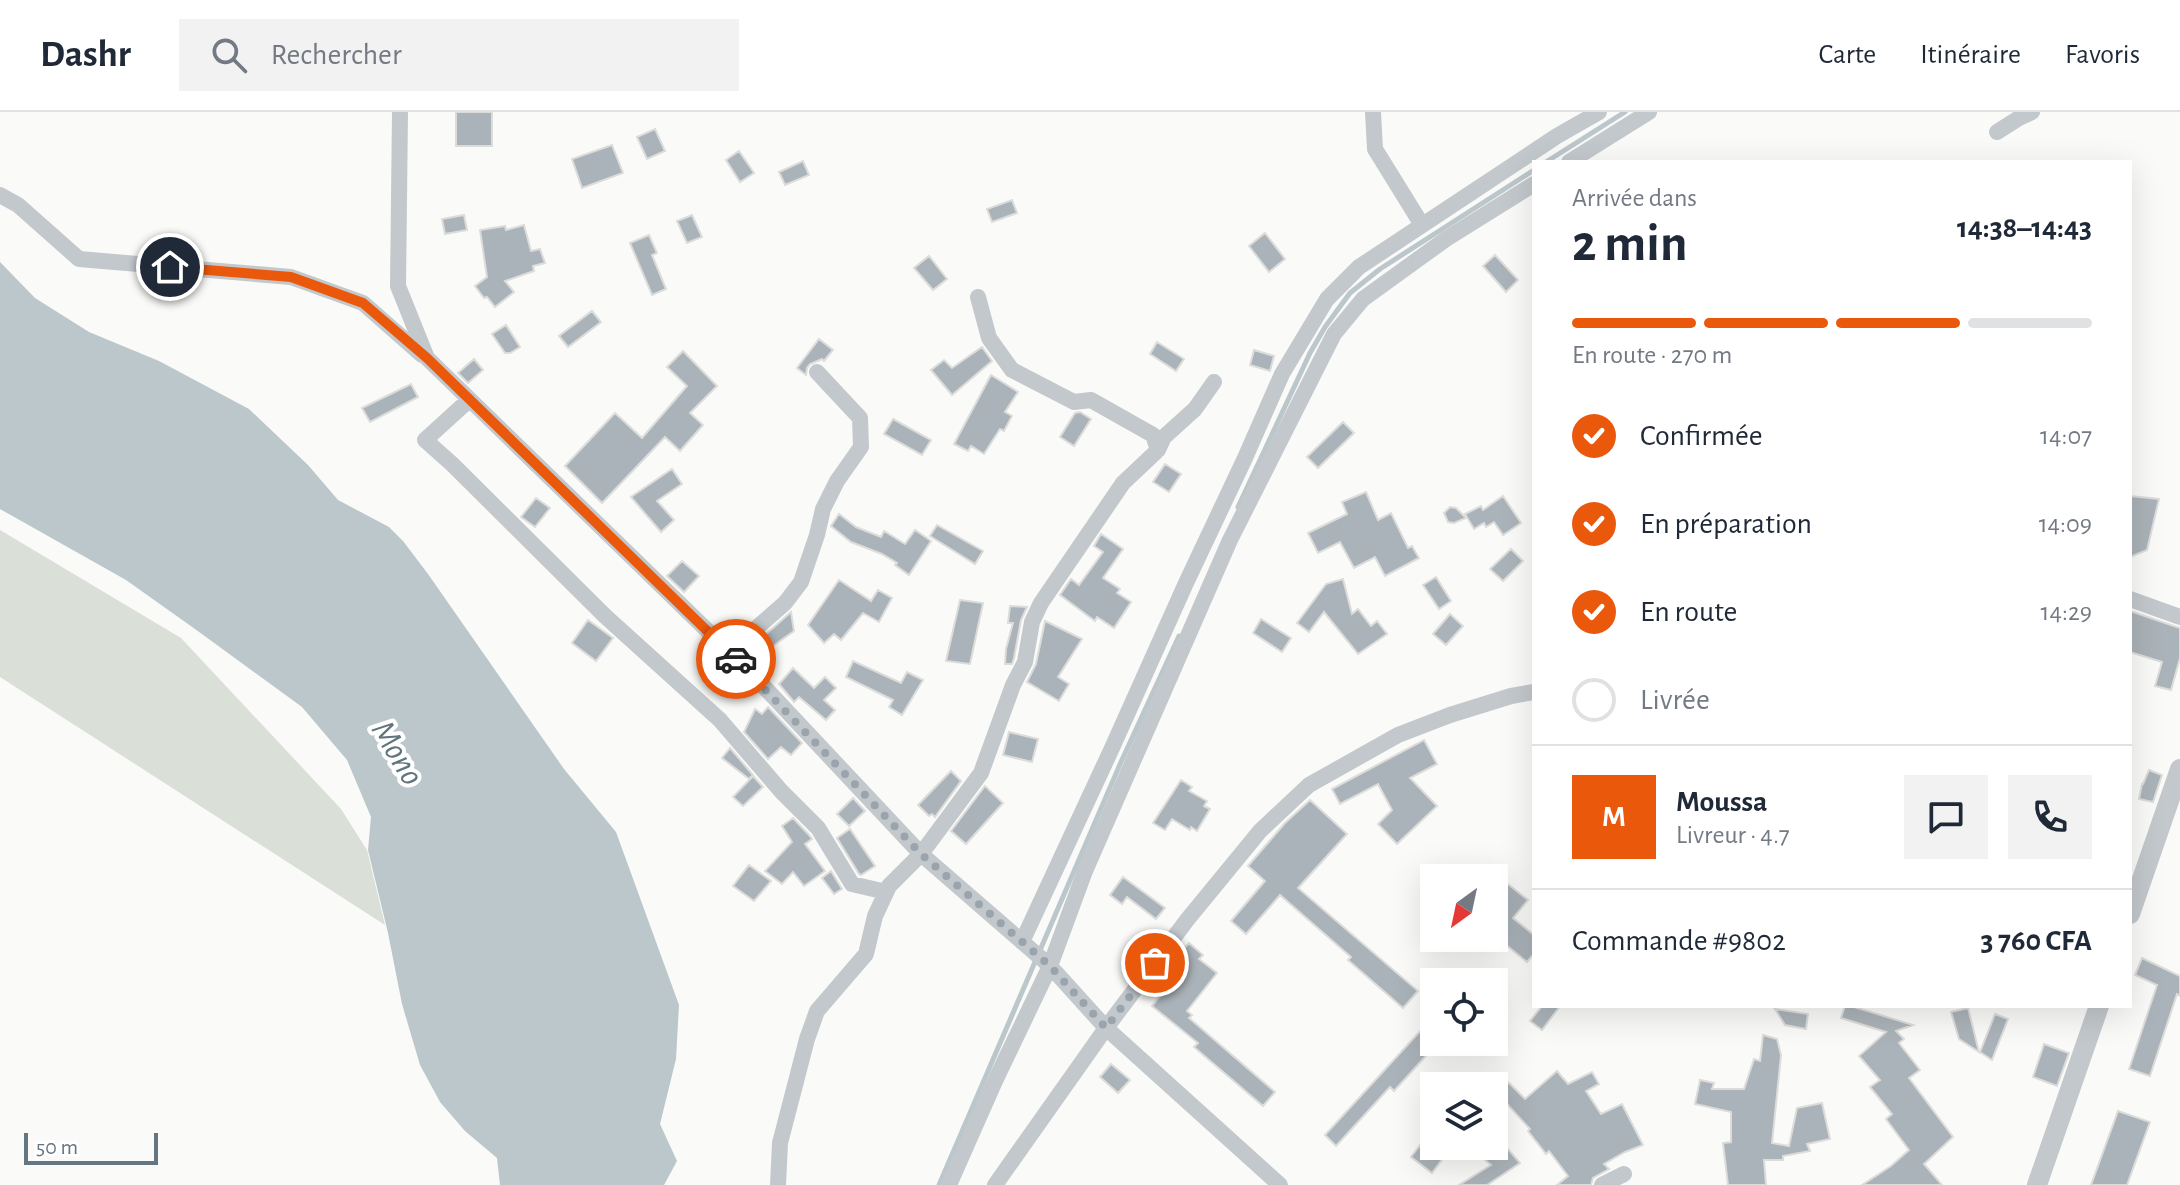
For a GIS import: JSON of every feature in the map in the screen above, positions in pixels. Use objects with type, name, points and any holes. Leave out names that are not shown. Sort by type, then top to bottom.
[{"type":"street","points":[[400,112],[398,286],[427,358]]},
{"type":"street","points":[[1373,112],[1375,149],[1422,225]]},
{"type":"street","points":[[1022,942],[1286,367],[1327,299],[1359,267],[1557,136],[1599,112]]},
{"type":"street","points":[[1572,160],[1649,112]]},
{"type":"street","points":[[1997,132],[2032,112]]},
{"type":"street","points":[[949,1185],[1050,966],[1085,871],[1230,540],[1334,334],[1363,299],[1446,239],[1532,185]]},
{"type":"street","points":[[0,195],[18,205],[79,259],[291,277],[363,303],[427,358],[729,652],[921,854],[1050,966],[1106,1028],[1280,1185]]},
{"type":"street","points":[[978,297],[989,338],[1012,370],[1074,402],[1091,400],[1153,435],[1158,450]]},
{"type":"street","points":[[729,652],[785,603],[801,582],[823,509],[837,481],[861,447],[860,418],[817,372]]},
{"type":"street","points":[[778,1185],[780,1143],[817,1011],[866,954],[875,916],[889,886],[921,854],[981,773],[1013,685],[1025,662],[1032,622],[1041,603],[1123,483],[1158,450],[1164,437],[1195,409],[1214,382]]},
{"type":"street","points":[[469,400],[425,440],[605,616],[720,720],[781,791],[818,828],[852,884],[886,892]]},
{"type":"street","points":[[2132,600],[2180,617]]},
{"type":"street","points":[[995,1185],[1187,920],[1260,831],[1309,785],[1398,735],[1496,701],[1532,692]]},
{"type":"street","points":[[2132,908],[2180,769]]},
{"type":"street","points":[[2037,1185],[2098,1008]]},
{"type":"street","points":[[1602,1185],[1624,1174]]},
{"type":"shaded area","points":[[0,530],[181,638],[341,809],[367,850],[385,925],[0,677]]},
{"type":"water","name":"Mono","points":[[0,262],[35,298],[89,332],[159,361],[249,409],[308,465],[338,500],[389,527],[428,574],[564,769],[616,832],[679,1005],[676,1059],[660,1124],[677,1161],[664,1185],[500,1185],[497,1158],[465,1131],[440,1102],[420,1065],[402,1004],[368,850],[371,817],[347,760],[302,707],[195,629],[126,580],[0,509]]},
{"type":"building","points":[[456,112],[492,112],[492,146],[456,146]]},
{"type":"building","points":[[655,129],[665,151],[647,159],[637,137]]},
{"type":"building","points":[[612,145],[623,173],[582,188],[572,159]]},
{"type":"building","points":[[739,151],[754,173],[740,182],[726,160]]},
{"type":"building","points":[[803,161],[809,175],[785,185],[779,172]]},
{"type":"building","points":[[1012,200],[1017,213],[992,222],[987,209]]},
{"type":"building","points":[[464,215],[467,230],[445,234],[442,219]]},
{"type":"building","points":[[692,215],[702,237],[687,243],[677,221]]},
{"type":"building","points":[[524,225],[531,251],[540,249],[545,263],[533,266],[534,271],[505,281],[514,292],[495,307],[475,286],[487,277],[480,230],[505,226],[506,230]]},
{"type":"building","points":[[1265,233],[1285,259],[1269,272],[1249,246]]},
{"type":"building","points":[[649,235],[657,253],[652,255],[666,289],[652,295],[630,243]]},
{"type":"building","points":[[1495,255],[1518,280],[1506,292],[1483,266]]},
{"type":"building","points":[[929,256],[947,279],[933,290],[914,268]]},
{"type":"building","points":[[592,311],[601,322],[568,347],[559,336]]},
{"type":"building","points":[[506,325],[520,347],[510,353],[505,353],[492,334]]},
{"type":"building","points":[[819,339],[833,350],[824,361],[810,364],[806,375],[797,368]]},
{"type":"building","points":[[1157,342],[1184,359],[1176,371],[1150,354]]},
{"type":"building","points":[[982,347],[992,361],[952,395],[931,370],[944,360],[952,368]]},
{"type":"building","points":[[1254,350],[1274,356],[1270,371],[1250,365]]},
{"type":"building","points":[[683,351],[717,386],[690,413],[703,425],[680,451],[665,437],[602,503],[565,466],[615,413],[642,438],[687,386],[667,367]]},
{"type":"building","points":[[474,359],[483,370],[468,383],[458,373]]},
{"type":"building","points":[[991,375],[1018,392],[1005,412],[1012,416],[1004,431],[1000,429],[984,454],[971,446],[968,451],[954,444]]},
{"type":"building","points":[[411,384],[418,397],[370,422],[362,408]]},
{"type":"building","points":[[1080,412],[1091,419],[1074,446],[1060,437],[1075,413]]},
{"type":"building","points":[[893,419],[931,440],[922,455],[884,434]]},
{"type":"building","points":[[1343,422],[1354,433],[1318,468],[1307,457]]},
{"type":"building","points":[[1165,464],[1181,474],[1169,492],[1153,482]]},
{"type":"building","points":[[672,469],[682,484],[657,501],[674,520],[661,532],[631,497]]},
{"type":"building","points":[[1366,492],[1378,520],[1391,513],[1408,548],[1412,546],[1419,558],[1385,576],[1375,557],[1354,568],[1340,542],[1318,553],[1308,533],[1347,514],[1342,502]]},
{"type":"building","points":[[1503,496],[1521,523],[1503,535],[1494,522],[1474,529],[1465,514],[1481,506],[1483,510]]},
{"type":"building","points":[[2132,496],[2159,499],[2147,550],[2132,556]]},
{"type":"building","points":[[536,498],[550,508],[535,527],[521,517]]},
{"type":"building","points":[[1450,507],[1456,508],[1466,518],[1448,522],[1444,513]]},
{"type":"building","points":[[839,514],[856,527],[881,537],[884,531],[905,544],[915,530],[931,541],[909,575],[895,565],[897,563],[851,542],[831,526]]},
{"type":"building","points":[[937,525],[983,551],[975,564],[930,536]]},
{"type":"building","points":[[1101,534],[1123,549],[1103,578],[1120,589],[1117,593],[1131,602],[1114,628],[1097,617],[1095,621],[1060,595],[1071,579],[1079,585],[1103,552],[1094,546]]},
{"type":"building","points":[[1511,549],[1523,561],[1503,581],[1490,569]]},
{"type":"building","points":[[682,561],[699,576],[684,592],[667,576]]},
{"type":"building","points":[[1436,577],[1451,601],[1439,609],[1423,585]]},
{"type":"building","points":[[1343,579],[1352,614],[1358,609],[1371,626],[1377,621],[1387,634],[1358,654],[1324,612],[1309,632],[1297,623],[1326,584]]},
{"type":"building","points":[[839,580],[871,601],[878,590],[892,598],[879,622],[863,613],[841,640],[834,634],[824,643],[808,625]]},
{"type":"building","points":[[960,600],[983,603],[970,664],[946,661]]},
{"type":"building","points":[[1010,606],[1027,607],[1021,620],[1012,664],[1005,664],[1013,623],[1008,623]]},
{"type":"building","points":[[791,612],[794,631],[763,653],[756,643]]},
{"type":"building","points":[[2132,612],[2180,628],[2180,658],[2171,690],[2155,686],[2162,662],[2132,653]]},
{"type":"building","points":[[1450,614],[1463,626],[1446,645],[1433,634]]},
{"type":"building","points":[[1261,619],[1291,638],[1282,652],[1253,633]]},
{"type":"building","points":[[588,620],[613,638],[596,661],[572,643]]},
{"type":"building","points":[[1045,621],[1082,639],[1058,677],[1069,684],[1059,701],[1027,682],[1036,664]]},
{"type":"building","points":[[853,661],[901,683],[907,672],[923,680],[902,715],[889,707],[893,700],[846,677]]},
{"type":"building","points":[[793,668],[814,688],[825,677],[836,688],[824,700],[835,710],[826,720],[799,697],[794,702],[779,684]]},
{"type":"building","points":[[768,707],[802,743],[791,755],[781,747],[768,759],[744,732],[755,709],[762,714]]},
{"type":"building","points":[[1009,732],[1038,739],[1032,762],[1003,755]]},
{"type":"building","points":[[1424,740],[1437,764],[1410,778],[1437,806],[1397,844],[1378,824],[1392,810],[1378,784],[1340,804],[1332,789]]},
{"type":"building","points":[[730,748],[753,775],[749,779],[722,758]]},
{"type":"building","points":[[2149,770],[2162,775],[2153,802],[2139,799]]},
{"type":"building","points":[[951,771],[961,781],[935,817],[932,814],[929,816],[918,805]]},
{"type":"building","points":[[753,776],[763,787],[743,806],[733,797]]},
{"type":"building","points":[[1181,780],[1192,787],[1189,791],[1207,801],[1204,806],[1210,809],[1197,831],[1172,819],[1165,830],[1153,823]]},
{"type":"building","points":[[985,786],[1003,803],[966,844],[951,831]]},
{"type":"building","points":[[853,798],[865,811],[849,826],[837,814]]},
{"type":"building","points":[[1310,800],[1347,834],[1298,888],[1418,991],[1403,1008],[1280,895],[1246,934],[1231,921],[1265,881],[1248,866],[1285,823]]},
{"type":"building","points":[[793,818],[812,839],[805,844],[825,871],[804,886],[793,872],[782,884],[765,871],[792,842],[782,826]]},
{"type":"building","points":[[850,829],[875,866],[861,875],[837,838]]},
{"type":"building","points":[[749,865],[771,881],[754,901],[733,886]]},
{"type":"building","points":[[831,871],[842,889],[834,894],[822,878]]},
{"type":"building","points":[[1123,877],[1165,908],[1156,919],[1127,897],[1122,904],[1110,895]]},
{"type":"building","points":[[1508,884],[1528,900],[1513,918],[1532,933],[1532,956],[1527,962],[1508,946]]},
{"type":"building","points":[[1189,943],[1203,955],[1199,959],[1217,973],[1187,1011],[1192,1015],[1189,1018],[1275,1092],[1263,1106],[1194,1047],[1198,1043],[1152,1006],[1173,980],[1165,972]]},
{"type":"building","points":[[2142,958],[2180,976],[2180,996],[2177,994],[2150,1076],[2129,1069],[2157,985],[2135,975]]},
{"type":"building","points":[[1540,1008],[1558,1008],[1542,1030],[1530,1021]]},
{"type":"building","points":[[1844,1008],[1858,1008],[1913,1025],[1896,1031],[1904,1039],[1899,1043],[1920,1070],[1909,1078],[1953,1137],[1924,1164],[1942,1185],[1862,1185],[1909,1150],[1886,1119],[1892,1114],[1870,1087],[1880,1080],[1859,1056],[1886,1032],[1841,1018]]},
{"type":"building","points":[[1968,1008],[1979,1052],[1959,1039],[1951,1012]]},
{"type":"building","points":[[1775,1009],[1808,1014],[1806,1029],[1785,1025]]},
{"type":"building","points":[[1995,1014],[2008,1019],[1992,1060],[1980,1052]]},
{"type":"building","points":[[1420,1031],[1420,1056],[1426,1056],[1394,1091],[1390,1087],[1336,1146],[1325,1135]]},
{"type":"building","points":[[1763,1035],[1777,1039],[1781,1055],[1772,1143],[1789,1146],[1797,1108],[1822,1103],[1830,1139],[1807,1144],[1810,1151],[1783,1156],[1783,1160],[1764,1160],[1766,1185],[1728,1185],[1723,1143],[1731,1142],[1731,1112],[1695,1104],[1700,1080],[1714,1083],[1712,1089],[1744,1089],[1754,1059],[1760,1061]]},
{"type":"building","points":[[2044,1044],[2069,1053],[2057,1086],[2033,1077]]},
{"type":"building","points":[[1111,1064],[1130,1080],[1118,1093],[1100,1077]]},
{"type":"building","points":[[1557,1071],[1568,1084],[1592,1072],[1599,1084],[1586,1091],[1601,1114],[1622,1104],[1643,1145],[1604,1164],[1609,1169],[1593,1178],[1591,1185],[1557,1185],[1568,1176],[1549,1151],[1546,1154],[1528,1131],[1530,1129],[1508,1105],[1508,1082],[1525,1099]]},
{"type":"building","points":[[2118,1111],[2150,1122],[2127,1185],[2091,1185]]},
{"type":"building","points":[[1420,1145],[1420,1160],[1442,1160],[1432,1173],[1411,1157]]},
{"type":"building","points":[[1508,1149],[1520,1163],[1487,1185],[1459,1185],[1491,1165],[1485,1160],[1508,1160]]},
{"type":"waterway","points":[[1549,160],[1625,112]]},
{"type":"waterway","points":[[1238,507],[1310,353],[1350,293],[1380,269],[1532,171]]},
{"type":"waterway","points":[[939,1185],[1121,762],[1179,636]]},
{"type":"way so far","points":[[736,659],[921,854],[1050,966],[1106,1028],[1155,963]]},
{"type":"route","points":[[170,267],[291,277],[363,303],[427,358],[736,659]]}]
